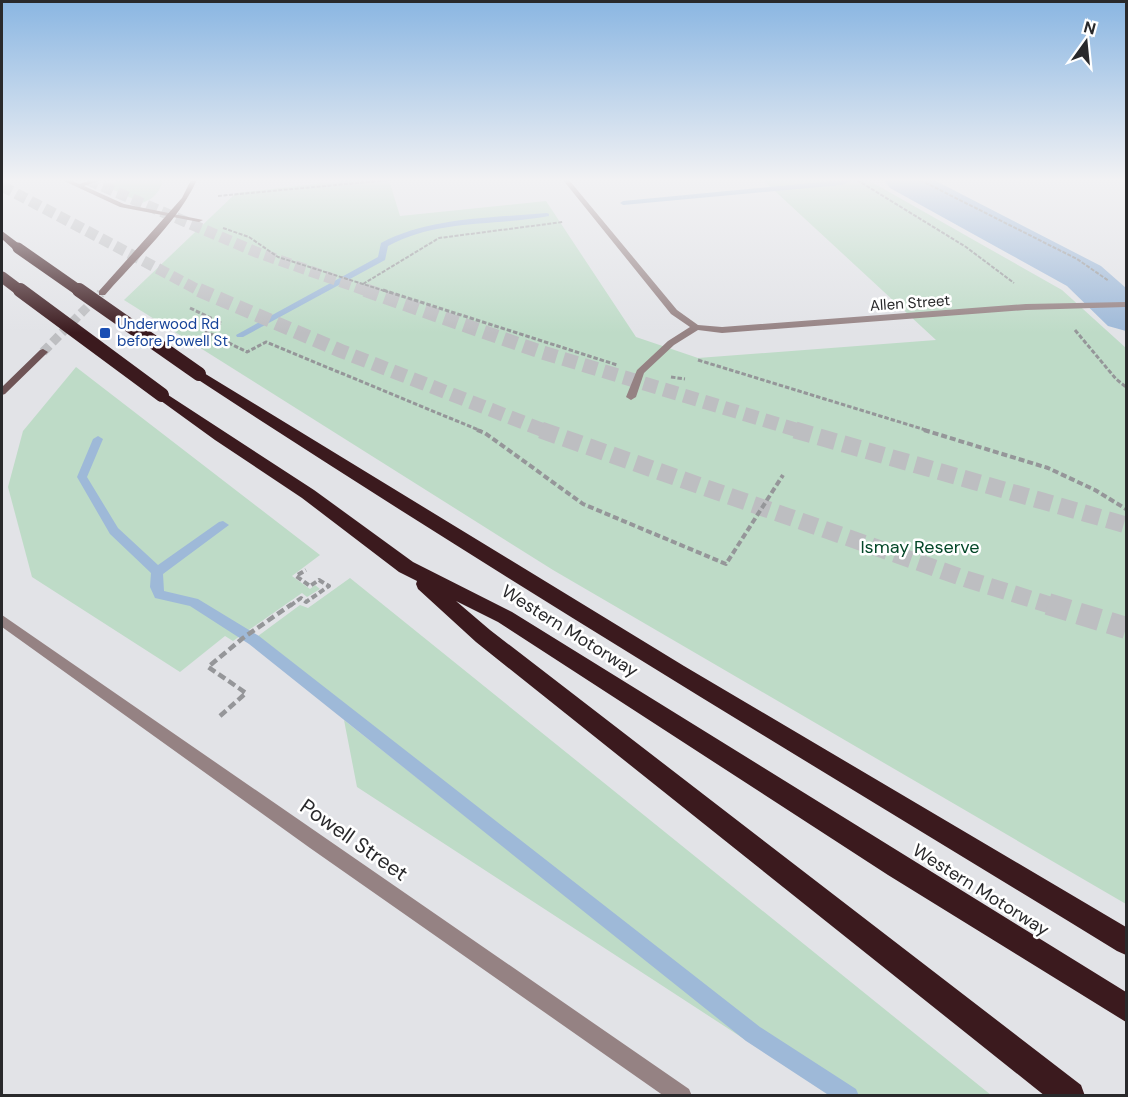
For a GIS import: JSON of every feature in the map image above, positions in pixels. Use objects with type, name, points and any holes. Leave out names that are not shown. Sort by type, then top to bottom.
[{"type":"highway","name":"Western Motorway","points":[[2,234],[199,374],[316,450],[677,672],[1126,942]]},
{"type":"highway","name":"Western Motorway","points":[[2,277],[220,437],[308,494],[406,567],[505,617],[887,860],[1126,1008]]},
{"type":"highway","points":[[406,567],[483,636],[1070,1095]]},
{"type":"main road","points":[[102,292],[157,231]]},
{"type":"main road","points":[[2,392],[43,352]]},
{"type":"street","points":[[608,231],[674,312],[696,327],[671,343],[640,372],[631,397]]},
{"type":"street","name":"Allen Street","points":[[696,327],[722,330],[1026,308],[1126,305]]},
{"type":"street","name":"Powell Street","points":[[2,620],[316,842],[682,1095]]},
{"type":"path","points":[[232,231],[249,237],[278,257],[640,372],[685,379]]},
{"type":"path","points":[[363,284],[439,238],[492,231]]},
{"type":"path","points":[[940,231],[966,247],[1077,332],[1116,379],[1126,387]]},
{"type":"path","points":[[1022,231],[1077,259],[1114,284]]},
{"type":"path","points":[[190,308],[221,323],[205,331],[247,351],[266,342],[485,433],[583,504],[726,564],[783,475]]},
{"type":"path","points":[[698,360],[1048,468],[1095,490],[1126,509]]},
{"type":"path","points":[[220,716],[246,693],[208,667],[243,638],[301,598],[306,602],[328,586],[319,580],[310,586],[296,576],[306,570]]},
{"type":"green space","name":"Ismay Reserve","points":[[196,231],[566,231],[636,337],[698,358],[936,340],[818,231],[958,231],[1062,290],[1126,348],[1126,904],[553,570],[124,300]]},
{"type":"green space","points":[[76,367],[320,555],[292,576],[310,589],[315,585],[320,589],[307,597],[302,593],[233,641],[225,636],[180,672],[32,577],[8,487],[23,431]]},
{"type":"green space","points":[[350,578],[991,1095],[857,1095],[755,1029],[258,636],[300,605],[308,608]]},
{"type":"green space","points":[[344,720],[758,1048],[357,787]]},
{"type":"waterway","points":[[240,335],[382,258],[384,245],[420,231]]},
{"type":"waterway","points":[[1000,231],[1084,276],[1126,315]]},
{"type":"waterway","points":[[98,439],[82,477],[114,531],[157,572]]},
{"type":"waterway","points":[[157,572],[223,525]]},
{"type":"waterway","points":[[157,572],[156,587],[159,595],[193,602],[254,640],[753,1034],[849,1096]]},
{"type":"tunnel","points":[[87,231],[202,292]]},
{"type":"tunnel","points":[[207,231],[256,252],[370,292]]},
{"type":"tunnel","points":[[199,290],[341,351],[545,431]]},
{"type":"tunnel","points":[[365,290],[541,352],[800,431]]},
{"type":"tunnel","points":[[43,352],[101,293]]},
{"type":"tunnel","points":[[541,430],[966,579],[1053,606]]},
{"type":"tunnel","points":[[795,430],[1126,525]]},
{"type":"tunnel","points":[[1048,604],[1126,628]]},
{"type":"place","name":"Underwood Rd before Powell St","points":[[105,333]]}]
